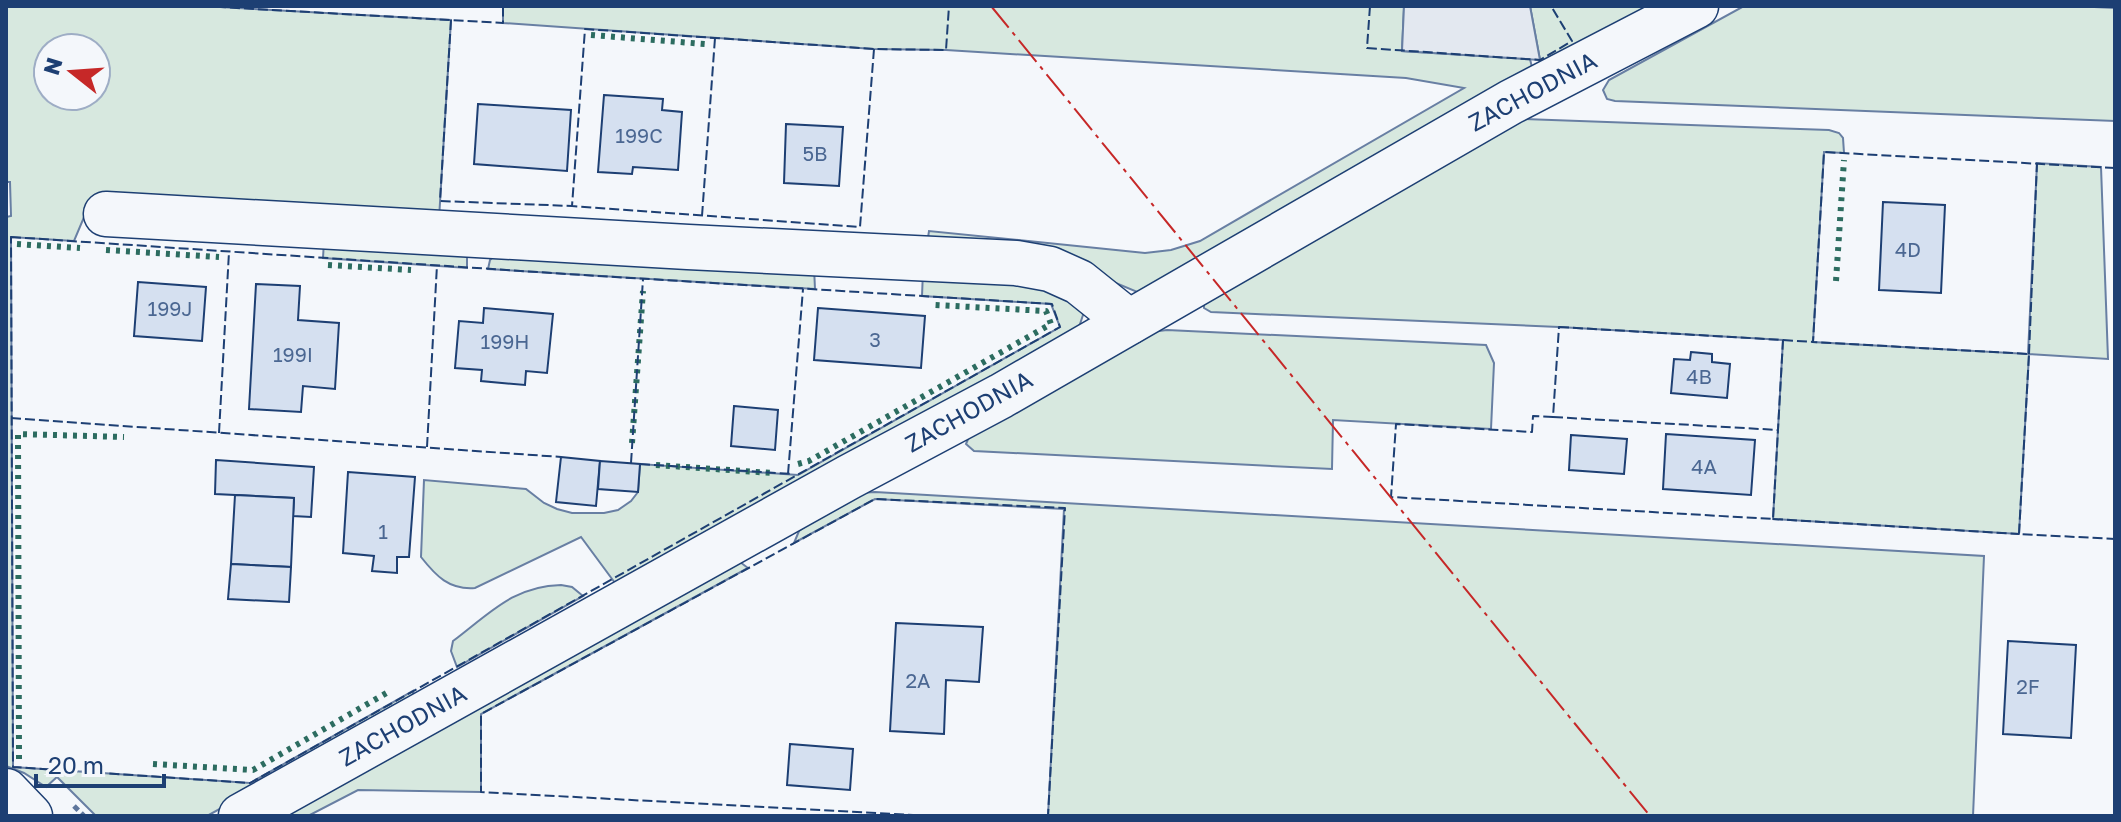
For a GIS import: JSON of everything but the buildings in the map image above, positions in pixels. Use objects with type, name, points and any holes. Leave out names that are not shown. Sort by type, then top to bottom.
[{"type":"street","name":"ZACHODNIA","points":[[241,816],[849,477],[1001,396],[1511,102],[1696,6]]},
{"type":"street","points":[[106,214],[1016,263],[1050,269],[1079,282],[1129,322]]},
{"type":"street","points":[[6,791],[30,816]]},
{"type":"shaded area","points":[[6,6],[202,6],[451,20],[439,219],[87,210],[74,241],[11,237],[13,767],[250,783],[413,691],[414,702],[207,816],[96,816],[57,777],[46,787],[6,766],[6,217],[11,216],[10,182],[6,182]]},
{"type":"shaded area","points":[[503,6],[1404,6],[1402,51],[1530,59],[1534,76],[1142,294],[1111,281],[927,244],[929,231],[1145,253],[1171,250],[1200,241],[1464,88],[1406,78],[946,50],[874,49],[503,23]]},
{"type":"shaded area","points":[[1404,6],[1530,6],[1540,60],[1402,51]]},
{"type":"shaded area","points":[[1530,6],[1661,6],[1545,70],[1540,60]]},
{"type":"shaded area","points":[[1744,6],[2115,8],[2115,121],[1607,99],[1603,90],[1609,80]]},
{"type":"shaded area","points":[[1522,119],[1829,130],[1839,133],[1843,138],[1844,153],[1824,152],[1813,342],[2028,354],[2037,163],[2101,167],[2108,359],[2029,354],[2019,534],[1773,519],[1783,340],[1211,312],[1204,308],[1204,298]]},
{"type":"shaded area","points":[[324,241],[467,255],[467,268],[323,258]]},
{"type":"shaded area","points":[[498,252],[814,267],[815,289],[488,269],[490,260]]},
{"type":"shaded area","points":[[923,271],[1036,281],[1081,305],[1083,315],[1079,327],[618,587],[581,537],[475,588],[450,584],[421,557],[424,480],[526,489],[557,509],[572,513],[604,513],[618,510],[638,492],[640,464],[798,475],[1060,327],[1051,304],[922,296]]},
{"type":"shaded area","points":[[1167,330],[1486,345],[1494,363],[1491,429],[1333,420],[1332,469],[974,451],[966,444],[971,432],[1151,332]]},
{"type":"shaded area","points":[[859,493],[1984,556],[1973,816],[1048,816],[1064,509],[875,499],[794,543],[799,531],[816,518]]},
{"type":"shaded area","points":[[740,562],[748,568],[481,714],[481,792],[358,790],[308,816],[279,816]]},
{"type":"shaded area","points":[[561,585],[572,587],[583,596],[457,667],[451,651],[453,641],[478,621],[515,596],[529,590]]},
{"type":"hedge","points":[[591,35],[705,44]]},
{"type":"hedge","points":[[1836,281],[1844,160]]},
{"type":"hedge","points":[[17,244],[80,248]]},
{"type":"hedge","points":[[106,250],[219,257]]},
{"type":"hedge","points":[[328,265],[411,270]]},
{"type":"hedge","points":[[632,443],[643,291]]},
{"type":"hedge","points":[[798,464],[809,461],[1051,324],[1046,311],[935,305]]},
{"type":"hedge","points":[[19,759],[18,434],[124,437]]},
{"type":"hedge","points":[[656,465],[772,473]]},
{"type":"hedge","points":[[153,764],[253,770],[390,691]]},
{"type":"fence","points":[[202,6],[503,23],[503,6]]},
{"type":"fence","points":[[874,49],[860,227],[572,206],[585,29],[874,49],[946,50],[949,6]]},
{"type":"fence","points":[[1370,6],[1367,48],[1540,60],[1572,41],[1551,6]]},
{"type":"fence","points":[[451,20],[440,201],[572,206]]},
{"type":"fence","points":[[702,216],[715,38]]},
{"type":"fence","points":[[2115,168],[1824,152],[1813,342],[2029,354],[2019,534],[2115,539]]},
{"type":"fence","points":[[2029,354],[2037,163]]},
{"type":"fence","points":[[11,237],[1052,304],[1060,327],[250,783],[13,767],[11,237]]},
{"type":"fence","points":[[219,433],[229,252]]},
{"type":"fence","points":[[427,447],[437,265]]},
{"type":"fence","points":[[631,463],[643,279]]},
{"type":"fence","points":[[788,474],[803,289]]},
{"type":"fence","points":[[1559,327],[1783,340],[1773,519],[1391,497],[1396,424],[1532,432],[1533,416],[1553,417],[1559,327]]},
{"type":"fence","points":[[1783,340],[1813,342]]},
{"type":"fence","points":[[1553,417],[1778,430]]},
{"type":"fence","points":[[11,418],[561,457]]},
{"type":"fence","points":[[640,464],[792,474]]},
{"type":"fence","points":[[932,816],[481,792],[481,714],[875,499],[1065,508],[1048,816]]},
{"type":"fence","points":[[1773,519],[2019,534]]},
{"type":"power","points":[[991,6],[1650,816]]}]
